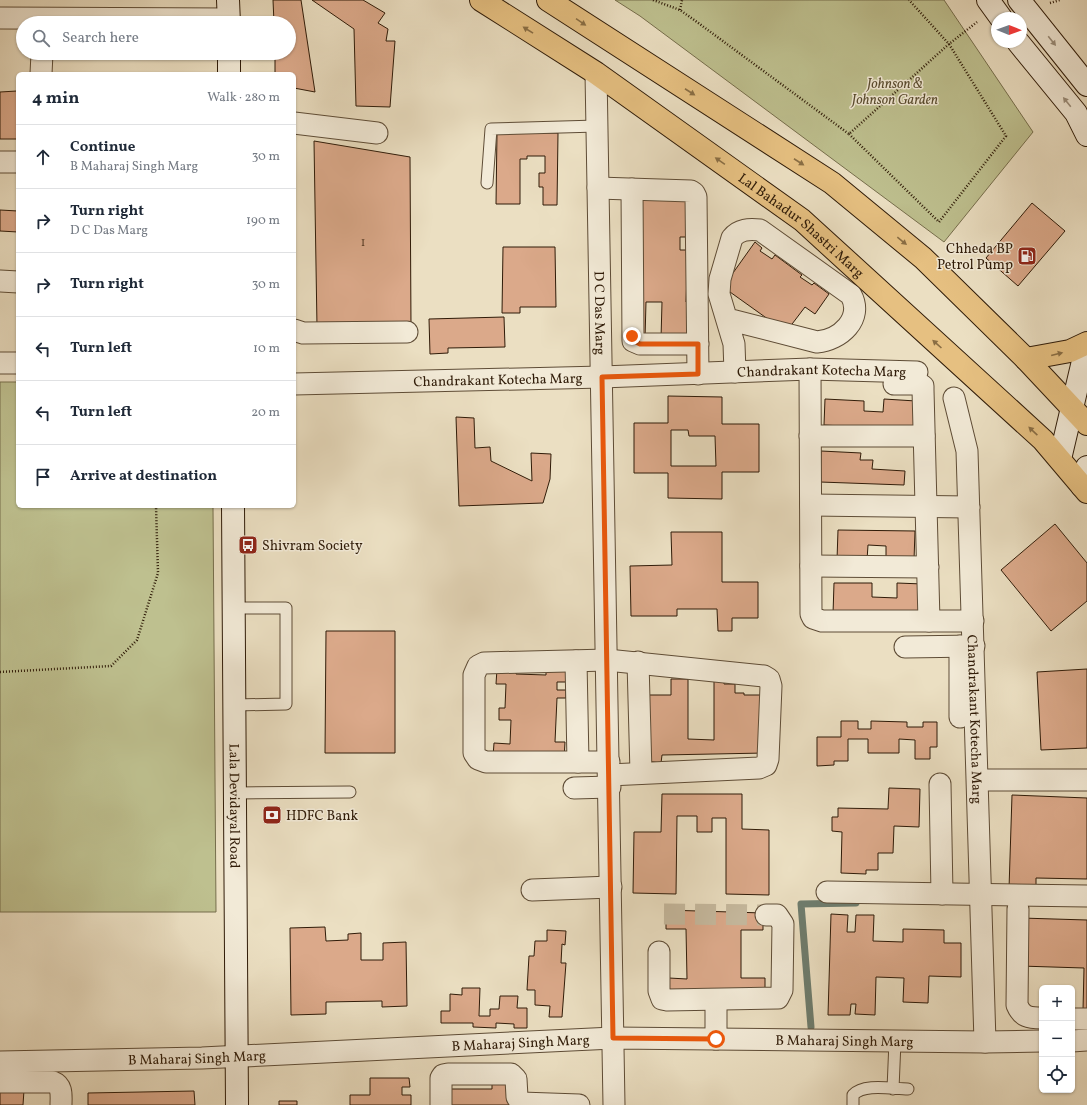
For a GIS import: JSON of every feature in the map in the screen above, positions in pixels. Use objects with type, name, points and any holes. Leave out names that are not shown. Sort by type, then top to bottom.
[{"type":"main road","name":"Lal Bahadur Shastri Marg","points":[[481,0],[596,73],[802,220],[1043,440],[1060,459],[1085,482]]},
{"type":"main road","points":[[548,0],[832,183],[923,258],[1026,359],[1080,416]]},
{"type":"main road","points":[[1026,359],[1070,351],[1087,344]]},
{"type":"street","points":[[1019,0],[1023,12]]},
{"type":"street","points":[[175,16],[228,14]]},
{"type":"street","points":[[0,18],[16,19]]},
{"type":"street","points":[[1027,23],[1087,85]]},
{"type":"street","points":[[1023,48],[1076,113],[1087,135]]},
{"type":"street","points":[[42,60],[42,72]]},
{"type":"street","points":[[229,60],[229,72]]},
{"type":"street","name":"D C Das Marg","points":[[596,73],[614,1105]]},
{"type":"street","points":[[296,123],[378,134]]},
{"type":"street","points":[[0,162],[16,162]]},
{"type":"street","points":[[598,188],[691,191],[694,193],[696,197],[698,374]]},
{"type":"street","points":[[632,189],[634,341],[640,344],[698,344]]},
{"type":"street","points":[[727,319],[817,342],[826,341],[839,335],[851,321],[855,312],[855,302],[852,295],[760,230],[745,230],[736,233],[732,238],[720,279],[719,294],[735,352],[735,372]]},
{"type":"street","points":[[0,281],[16,282]]},
{"type":"street","points":[[296,331],[303,333],[407,332]]},
{"type":"street","points":[[1060,459],[1080,416],[1087,344]]},
{"type":"street","points":[[0,363],[16,363]]},
{"type":"street","name":"Chandrakant Kotecha Marg","points":[[296,384],[602,377],[735,372],[810,377],[917,372]]},
{"type":"street","points":[[929,621],[923,390],[920,384],[810,377],[811,614],[813,618],[817,620],[929,621],[974,621]]},
{"type":"street","name":"Chandrakant Kotecha Marg","points":[[954,398],[967,451],[974,621],[967,646],[964,716],[978,780],[985,1042]]},
{"type":"street","points":[[810,436],[924,436]]},
{"type":"street","points":[[810,499],[969,501]]},
{"type":"street","name":"Lala Devidayal Road","points":[[233,508],[237,1105]]},
{"type":"street","points":[[811,566],[928,567]]},
{"type":"street","points":[[905,646],[967,646]]},
{"type":"street","points":[[574,788],[609,774],[759,768],[766,765],[768,759],[771,686],[769,679],[764,676],[607,660],[484,663],[478,666],[474,675],[474,753],[478,759],[486,762],[578,762],[609,774]]},
{"type":"street","points":[[576,661],[578,762]]},
{"type":"street","points":[[638,662],[641,773]]},
{"type":"street","points":[[978,780],[1087,780]]},
{"type":"street","points":[[940,784],[942,894]]},
{"type":"street","points":[[532,890],[611,887]]},
{"type":"street","points":[[827,892],[942,894],[1018,909],[1087,909]]},
{"type":"street","points":[[982,902],[1087,896]]},
{"type":"street","points":[[1018,909],[1017,1005],[1020,1013],[1029,1018],[1039,1018]]},
{"type":"street","points":[[659,952],[659,991],[662,999],[716,1000],[778,998],[782,990],[783,924],[777,915],[766,915]]},
{"type":"street","points":[[716,1000],[716,1039]]},
{"type":"street","points":[[1075,1018],[1087,1019]]},
{"type":"street","name":"B Maharaj Singh Marg","points":[[0,1062],[24,1072],[237,1056],[613,1038],[985,1042],[1039,1041]]},
{"type":"street","points":[[1075,1041],[1087,1040]]},
{"type":"street","points":[[0,1082],[24,1072],[56,1083],[61,1091],[61,1105]]},
{"type":"street","points":[[442,1105],[441,1078],[443,1075],[448,1074],[511,1074],[516,1079],[517,1097],[521,1103],[579,1105]]},
{"type":"lane","points":[[487,183],[491,129],[597,126]]},
{"type":"lane","points":[[234,608],[286,608],[286,704],[235,705]]},
{"type":"lane","points":[[236,793],[350,792]]},
{"type":"lane","points":[[893,1089],[895,1041]]},
{"type":"lane","points":[[853,1105],[853,1095],[857,1091],[864,1089],[908,1089]]},
{"type":"path","points":[[653,0],[680,10],[849,134],[939,222],[1006,136],[949,44],[909,0]]},
{"type":"path","points":[[680,10],[682,0]]},
{"type":"path","points":[[849,134],[949,44],[994,9]]},
{"type":"path","points":[[0,672],[111,666],[137,640],[158,573],[156,508]]},
{"type":"green space","name":"Johnson & Johnson Garden","points":[[615,0],[944,0],[1033,132],[944,242],[640,16]]},
{"type":"green space","points":[[0,382],[16,382],[16,508],[213,508],[216,912],[0,912]]},
{"type":"building","points":[[273,0],[301,0],[315,92],[296,88],[296,72],[275,72],[275,60],[296,60],[296,16],[274,16]]},
{"type":"building","points":[[312,0],[363,0],[385,13],[378,23],[388,29],[386,41],[395,41],[390,107],[356,106],[354,29]]},
{"type":"building","points":[[16,91],[16,139],[0,139],[0,92]]},
{"type":"building","points":[[497,132],[558,133],[557,205],[543,205],[543,187],[539,187],[539,173],[545,173],[545,156],[527,156],[527,159],[520,159],[520,204],[496,204]]},
{"type":"building","points":[[314,141],[410,157],[411,326],[317,327]]},
{"type":"building","points":[[637,197],[688,197],[688,237],[680,237],[680,250],[688,250],[686,302],[690,302],[689,340],[661,339],[662,302],[646,302],[645,339],[635,339]]},
{"type":"building","points":[[1032,203],[1065,231],[1018,286],[986,258]]},
{"type":"building","points":[[0,210],[16,211],[16,232],[0,231]]},
{"type":"building","points":[[755,242],[762,248],[760,251],[772,259],[775,255],[802,275],[800,277],[812,285],[814,283],[829,294],[815,314],[805,307],[786,332],[723,287]]},
{"type":"building","points":[[503,247],[555,247],[556,307],[520,307],[520,313],[502,313]]},
{"type":"building","points":[[504,317],[505,347],[448,348],[448,353],[430,354],[429,319]]},
{"type":"building","points":[[668,396],[722,397],[722,424],[759,424],[759,472],[722,472],[722,499],[668,498],[668,473],[634,473],[634,423],[668,423]],"holes":[[[671,430],[688,430],[689,436],[715,436],[716,466],[671,466]]]},
{"type":"building","points":[[825,399],[864,401],[864,411],[883,412],[884,399],[916,401],[914,430],[824,425]]},
{"type":"building","points":[[456,417],[474,418],[475,448],[490,447],[491,461],[532,481],[531,453],[551,454],[550,479],[543,503],[459,506]]},
{"type":"building","points":[[821,451],[861,453],[860,460],[873,460],[872,469],[905,471],[904,485],[820,482]]},
{"type":"building","points":[[1055,524],[1087,563],[1087,601],[1051,631],[1001,570]]},
{"type":"building","points":[[838,530],[915,531],[914,560],[886,560],[886,546],[868,545],[867,560],[837,560]]},
{"type":"building","points":[[671,532],[722,532],[722,582],[758,582],[758,618],[732,618],[732,631],[718,631],[717,609],[677,609],[677,616],[631,616],[630,566],[672,565]]},
{"type":"building","points":[[834,583],[872,583],[872,597],[897,598],[897,583],[923,584],[922,615],[833,614]]},
{"type":"building","points":[[326,631],[395,631],[395,753],[325,753]]},
{"type":"building","points":[[546,667],[567,668],[567,682],[557,682],[557,690],[566,690],[566,698],[557,698],[555,742],[565,742],[564,760],[493,757],[494,743],[510,744],[511,720],[499,720],[499,708],[505,708],[506,684],[496,684],[497,669],[516,670],[516,674],[546,675]]},
{"type":"building","points":[[1087,669],[1087,748],[1041,750],[1037,672]]},
{"type":"building","points":[[671,679],[688,679],[688,739],[714,740],[714,679],[724,679],[724,684],[735,684],[735,693],[744,693],[744,695],[765,695],[765,753],[662,755],[661,763],[646,761],[645,695],[671,695]]},
{"type":"building","points":[[841,721],[858,721],[858,729],[871,729],[871,721],[907,722],[907,727],[923,727],[923,722],[937,722],[937,747],[930,747],[930,759],[915,759],[915,740],[899,739],[899,753],[868,753],[868,739],[848,739],[848,761],[834,761],[834,765],[817,766],[817,737],[841,737]]},
{"type":"building","points":[[889,788],[920,789],[919,827],[894,826],[893,853],[878,853],[878,870],[866,870],[866,874],[841,873],[842,832],[832,831],[832,817],[838,817],[838,808],[888,809]]},
{"type":"building","points":[[662,794],[742,794],[742,829],[769,830],[769,895],[726,894],[726,818],[712,818],[712,832],[697,832],[697,816],[677,816],[676,894],[633,893],[634,832],[661,832]]},
{"type":"building","points":[[1012,795],[1087,798],[1087,879],[1036,878],[1036,890],[1009,889]]},
{"type":"building","points":[[666,910],[763,913],[763,930],[741,930],[741,978],[765,978],[765,993],[669,995],[669,978],[687,979],[686,929],[666,929]]},
{"type":"building","points":[[831,914],[848,915],[847,932],[855,932],[856,915],[874,915],[873,941],[903,942],[903,929],[944,930],[944,943],[961,943],[961,977],[929,976],[928,1003],[903,1002],[904,978],[876,977],[875,1015],[855,1014],[856,1004],[851,1004],[850,1015],[828,1015]]},
{"type":"building","points":[[1021,918],[1087,920],[1087,1010],[1083,1010],[1084,968],[1020,966]]},
{"type":"building","points":[[325,927],[326,941],[348,940],[348,934],[361,933],[361,960],[383,960],[383,943],[406,942],[407,1006],[382,1007],[382,1001],[326,1002],[326,1014],[291,1015],[290,928]]},
{"type":"building","points":[[547,930],[566,931],[565,945],[562,944],[561,963],[566,963],[562,1017],[549,1017],[550,1006],[535,1005],[535,990],[527,990],[529,956],[534,956],[535,941],[547,941]]},
{"type":"building","points":[[462,988],[480,988],[479,1016],[490,1016],[490,1009],[499,1009],[500,996],[518,996],[517,1008],[527,1008],[527,1028],[514,1028],[514,1024],[496,1023],[496,1028],[473,1027],[473,1023],[441,1023],[441,1011],[450,1011],[450,994],[462,995]]},
{"type":"building","points":[[370,1078],[409,1078],[410,1087],[402,1087],[402,1095],[411,1095],[411,1105],[350,1105],[350,1095],[370,1095]]},
{"type":"building","points":[[492,1078],[508,1078],[509,1105],[445,1105],[445,1089],[492,1089]]},
{"type":"building","points":[[0,1089],[24,1090],[23,1105],[0,1105]]},
{"type":"building","points":[[194,1091],[195,1105],[88,1105],[88,1093]]},
{"type":"building","points":[[279,1101],[297,1101],[297,1105],[279,1105]]},
{"type":"waterway","points":[[811,1027],[801,904],[856,903]]},
{"type":"tunnel","points":[[664,914],[766,915]]},
{"type":"place","name":"Chheda BP Petrol Pump","points":[[1027,256]]},
{"type":"place","name":"Shivram Society","points":[[248,545]]},
{"type":"place","name":"HDFC Bank","points":[[272,815]]},
{"type":"route","points":[[632,336],[636,344],[698,344],[698,374],[602,377],[613,1038],[716,1039]]}]
